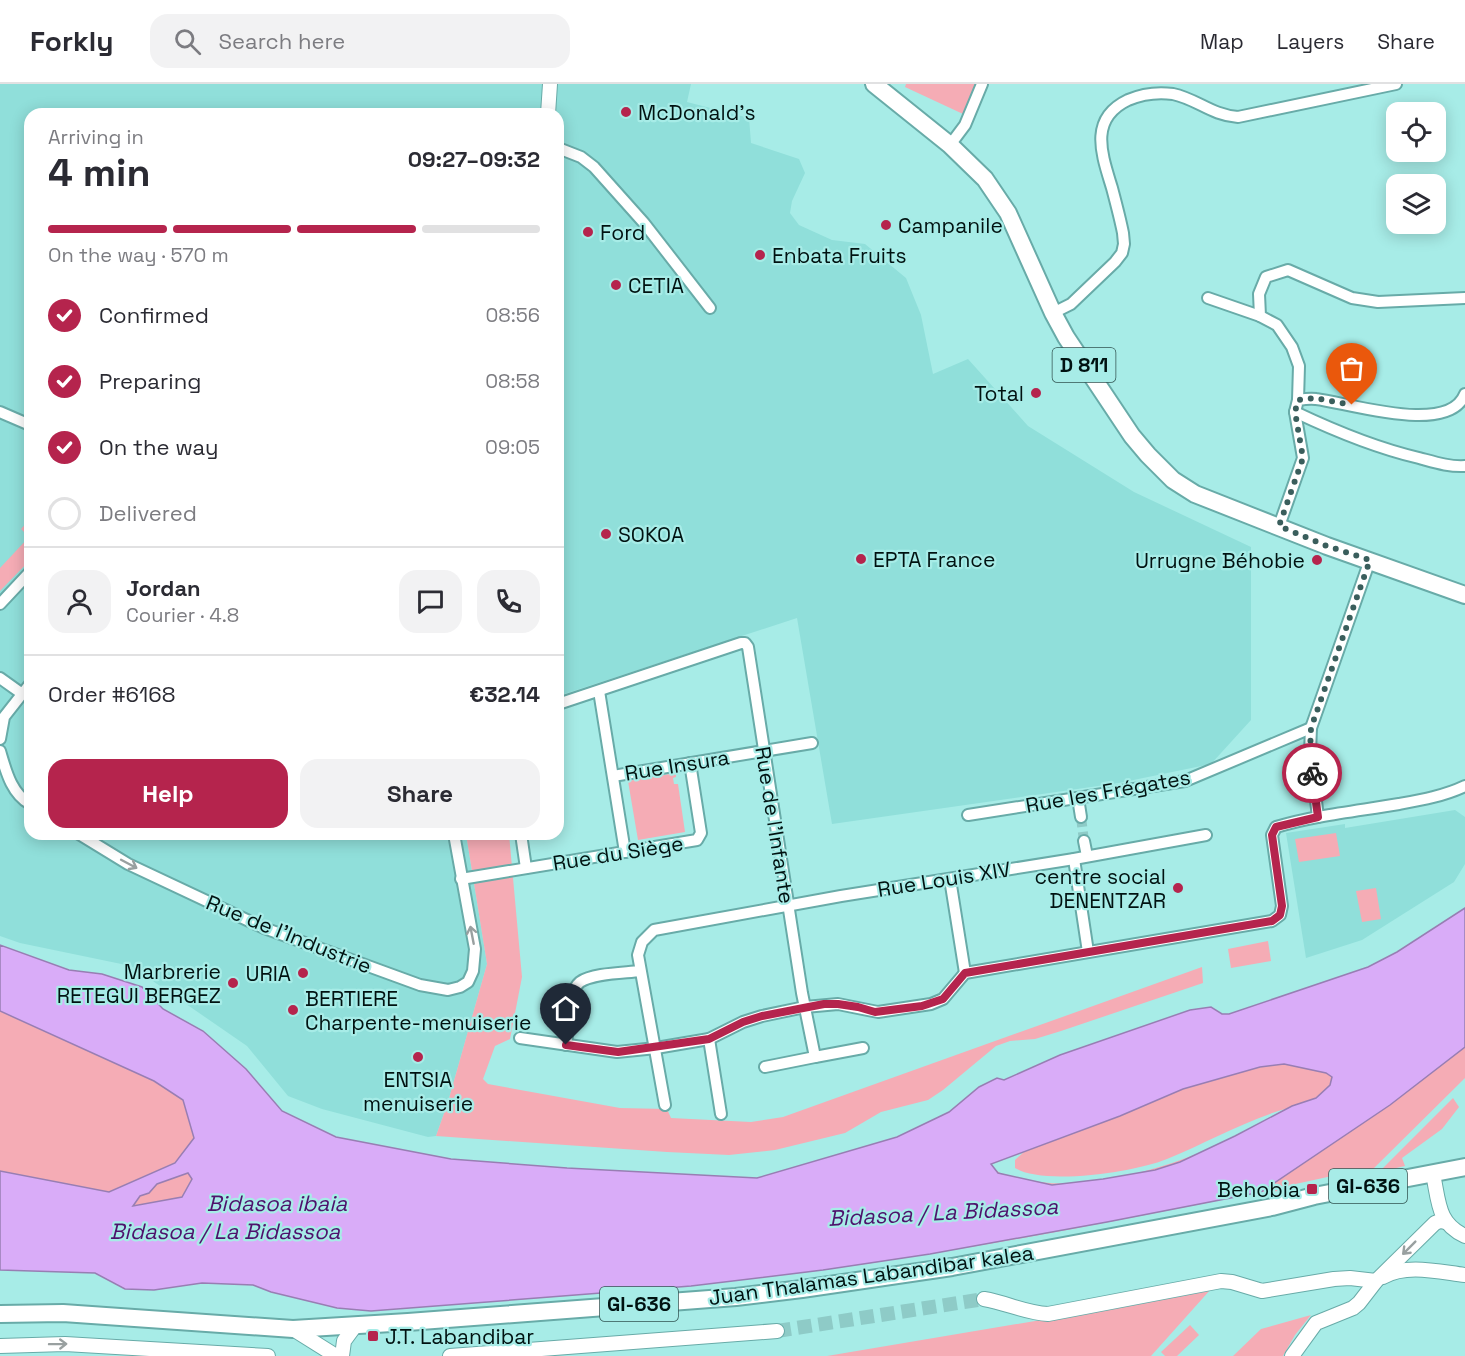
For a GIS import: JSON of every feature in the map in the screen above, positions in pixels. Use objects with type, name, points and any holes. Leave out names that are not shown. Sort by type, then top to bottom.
[{"type":"main road","name":"D 811","points":[[874,84],[950,145],[985,179],[1008,213],[1066,337],[1132,436],[1165,472],[1195,494],[1327,546],[1465,595]]},
{"type":"main road","name":"Juan Thalamas Labandibar kalea","points":[[1272,1207],[1314,1196],[1465,1167]]},
{"type":"main road","name":"Juan Thalamas Labandibar kalea","points":[[0,1314],[63,1313],[293,1329],[736,1297],[952,1267],[1465,1173]]},
{"type":"street","points":[[548,108],[550,84]]},
{"type":"street","points":[[950,145],[964,125],[982,84]]},
{"type":"street","points":[[1053,313],[1071,304],[1122,253],[1123,233],[1103,159],[1101,134],[1111,111],[1122,103],[1147,94],[1168,94],[1189,100],[1215,113],[1238,117],[1396,84]]},
{"type":"street","points":[[564,150],[581,157],[594,168],[644,223],[710,308]]},
{"type":"street","points":[[1260,316],[1259,294],[1266,276],[1288,270],[1361,300],[1378,302],[1465,298]]},
{"type":"street","points":[[1208,298],[1260,316],[1277,325],[1292,347],[1299,366],[1298,400],[1295,412],[1303,458],[1279,526]]},
{"type":"street","points":[[1298,400],[1314,398],[1409,416],[1441,414],[1462,401],[1465,394]]},
{"type":"street","points":[[0,412],[24,422]]},
{"type":"street","points":[[1295,412],[1345,435],[1405,455],[1441,464],[1465,466]]},
{"type":"street","points":[[1318,817],[1310,752],[1311,728],[1370,560]]},
{"type":"street","points":[[0,604],[24,578]]},
{"type":"street","name":"Rue de l'Infante","points":[[599,691],[741,643],[745,643],[748,647],[788,905],[815,1057]]},
{"type":"street","points":[[0,678],[21,693]]},
{"type":"street","points":[[0,739],[4,717],[24,690]]},
{"type":"street","points":[[564,702],[599,691],[625,852]]},
{"type":"street","name":"Rue les Frégates","points":[[968,815],[1185,781],[1311,728]]},
{"type":"street","name":"Rue Insura","points":[[613,776],[812,743]]},
{"type":"street","points":[[0,751],[8,778],[24,801]]},
{"type":"street","name":"Rue du Siège","points":[[461,879],[697,840],[701,833],[690,763]]},
{"type":"street","points":[[520,1038],[618,1052],[656,1048],[709,1039],[752,1019],[805,1007],[838,1004],[878,1012],[932,1004],[943,999],[965,973],[1272,921],[1280,915],[1282,906],[1272,835],[1276,827],[1318,817],[1428,799],[1465,786]]},
{"type":"street","points":[[1078,798],[1081,818]]},
{"type":"street","name":"Rue Louis XIV","points":[[665,1105],[638,955],[642,942],[654,930],[788,905],[1074,859],[1206,835]]},
{"type":"street","name":"Rue de l'Industrie","points":[[89,840],[128,864],[264,928],[420,985],[448,990],[468,982],[473,970],[475,950],[455,840]]},
{"type":"street","points":[[521,840],[526,868]]},
{"type":"street","points":[[1084,841],[1087,856]]},
{"type":"street","points":[[1074,859],[1088,952]]},
{"type":"street","points":[[950,879],[965,973]]},
{"type":"street","points":[[566,1045],[573,991],[579,982],[596,976],[640,971]]},
{"type":"street","points":[[709,1039],[721,1114]]},
{"type":"street","points":[[765,1067],[863,1048]]},
{"type":"street","points":[[1434,1179],[1445,1222],[1455,1232],[1465,1236]]},
{"type":"street","points":[[1292,1356],[1316,1323],[1353,1308],[1376,1281],[1435,1223],[1445,1222]]},
{"type":"street","points":[[984,1299],[1031,1313],[1048,1314],[1221,1281],[1262,1291],[1334,1279],[1376,1281],[1395,1271],[1465,1275]]},
{"type":"street","points":[[342,1356],[344,1341],[355,1326]]},
{"type":"street","points":[[293,1329],[336,1356]]},
{"type":"street","points":[[450,1356],[777,1331]]},
{"type":"street","points":[[0,1346],[66,1344],[268,1356]]},
{"type":"shaded area","points":[[0,84],[691,84],[687,102],[749,118],[751,143],[799,159],[805,173],[792,201],[790,213],[799,225],[832,240],[865,244],[906,278],[921,315],[933,374],[968,359],[1028,426],[1134,492],[1251,547],[1251,720],[1211,764],[1119,783],[832,824],[797,618],[564,694],[564,108],[24,108],[24,840],[467,840],[487,964],[448,1102],[436,1136],[428,1137],[322,1109],[288,1096],[247,1046],[131,966],[20,943],[0,936]]},
{"type":"shaded area","points":[[906,84],[975,84],[963,114],[905,87]]},
{"type":"shaded area","points":[[24,542],[24,566],[0,591],[0,568]]},
{"type":"shaded area","points":[[676,773],[676,777],[673,778],[674,784],[678,784],[685,832],[638,840],[628,781]]},
{"type":"shaded area","points":[[1455,810],[1465,817],[1465,864],[1454,882],[1362,940],[1306,958],[1286,833],[1345,824],[1345,828]]},
{"type":"shaded area","points":[[1336,833],[1340,856],[1299,862],[1295,839]]},
{"type":"shaded area","points":[[467,840],[510,840],[522,977],[510,1039],[495,1046],[483,1079],[488,1084],[620,1108],[667,1109],[671,1118],[751,1122],[783,1117],[1202,967],[1203,983],[1035,1039],[1010,1041],[996,1046],[928,1100],[881,1112],[845,1133],[775,1150],[729,1155],[436,1136],[448,1102],[487,964]]},
{"type":"shaded area","points":[[1376,888],[1381,919],[1362,922],[1356,891]]},
{"type":"shaded area","points":[[1268,941],[1271,961],[1231,968],[1228,949]]},
{"type":"shaded area","points":[[1465,1004],[1465,1078],[1369,1173],[1340,1179],[1332,1176],[1291,1185],[1281,1191],[1261,1192],[988,1244],[823,1270],[710,1283],[371,1311],[337,1308],[271,1292],[991,1164],[1005,1175],[1054,1183],[1087,1182],[1123,1177],[1194,1155],[1227,1141],[1285,1109],[1240,1126],[1167,1159],[1113,1172],[1046,1176],[1015,1168],[1015,1160],[1025,1151],[1120,1116],[1183,1089],[1260,1067],[1285,1064],[1326,1073]]},
{"type":"shaded area","points":[[0,1011],[155,1081],[183,1100],[194,1138],[175,1163],[109,1192],[0,1171]]},
{"type":"shaded area","points":[[1453,1098],[1459,1107],[1442,1129],[1402,1158],[1405,1166],[1379,1172]]},
{"type":"shaded area","points":[[189,1172],[192,1178],[182,1197],[132,1207],[140,1196],[149,1193],[157,1184]]},
{"type":"shaded area","points":[[1211,1289],[1151,1356],[827,1356],[1041,1320]]},
{"type":"shaded area","points":[[1311,1315],[1295,1335],[1283,1356],[1233,1356],[1261,1329]]},
{"type":"shaded area","points":[[1190,1325],[1199,1335],[1177,1356],[1165,1356],[1161,1352]]},
{"type":"water","name":"Bidasoa ibaia","points":[[1465,908],[1465,1047],[1390,1105],[1261,1192],[930,1254],[823,1270],[691,1286],[371,1311],[337,1308],[271,1292],[253,1285],[202,1283],[154,1290],[125,1289],[95,1273],[0,1270],[0,1171],[109,1192],[175,1163],[194,1138],[183,1100],[154,1081],[0,1011],[0,945],[69,970],[102,974],[142,987],[163,1009],[203,1031],[246,1069],[282,1111],[336,1137],[451,1159],[757,1178],[897,1137],[949,1112],[979,1087],[997,1078],[1004,1080],[1060,1055],[1190,1010],[1211,1007],[1222,1014],[1229,1014],[1368,967],[1397,952]],"holes":[[[1284,1064],[1326,1073],[1332,1077],[1330,1085],[1316,1098],[1292,1106],[1180,1162],[1155,1170],[1052,1185],[998,1173],[991,1164],[1120,1116],[1183,1089],[1260,1067]],[[188,1173],[192,1179],[182,1197],[133,1206],[140,1196],[149,1193],[157,1184]]]},
{"type":"tunnel","points":[[1081,817],[1084,841]]},
{"type":"tunnel","points":[[777,1331],[984,1299]]},
{"type":"way so far","points":[[1312,773],[1311,728],[1370,560],[1327,546],[1279,526],[1303,458],[1295,412],[1298,400],[1314,398],[1352,405]]},
{"type":"place","name":"McDonald's","points":[[626,112]]},
{"type":"place","name":"Campanile","points":[[886,225]]},
{"type":"place","name":"Ford","points":[[588,232]]},
{"type":"place","name":"Enbata Fruits","points":[[760,255]]},
{"type":"place","name":"CETIA","points":[[616,285]]},
{"type":"place","name":"Total","points":[[1036,393]]},
{"type":"place","name":"SOKOA","points":[[606,534]]},
{"type":"place","name":"EPTA France","points":[[861,559]]},
{"type":"place","name":"Urrugne Béhobie","points":[[1317,560]]},
{"type":"place","name":"centre social DENENTZAR","points":[[1178,888]]},
{"type":"place","name":"URIA","points":[[303,973]]},
{"type":"place","name":"Marbrerie RETEGUI BERGEZ","points":[[233,983]]},
{"type":"place","name":"BERTIERE Charpente-menuiserie","points":[[293,1010]]},
{"type":"place","name":"ENTSIA menuiserie","points":[[418,1057]]},
{"type":"place","name":"Behobia","points":[[1312,1189]]},
{"type":"place","name":"J.T. Labandibar","points":[[373,1336]]},
{"type":"route","points":[[566,1045],[618,1052],[656,1048],[709,1039],[743,1022],[762,1016],[824,1004],[858,1007],[875,1012],[922,1006],[943,999],[965,973],[1272,921],[1280,915],[1282,906],[1272,835],[1276,827],[1318,817],[1312,773]]},
{"type":"water label","name":"Bidasoa / La Bidassoa","points":[[943,1212]]},
{"type":"water label","name":"Bidasoa / La Bidassoa","points":[[225,1231]]}]
